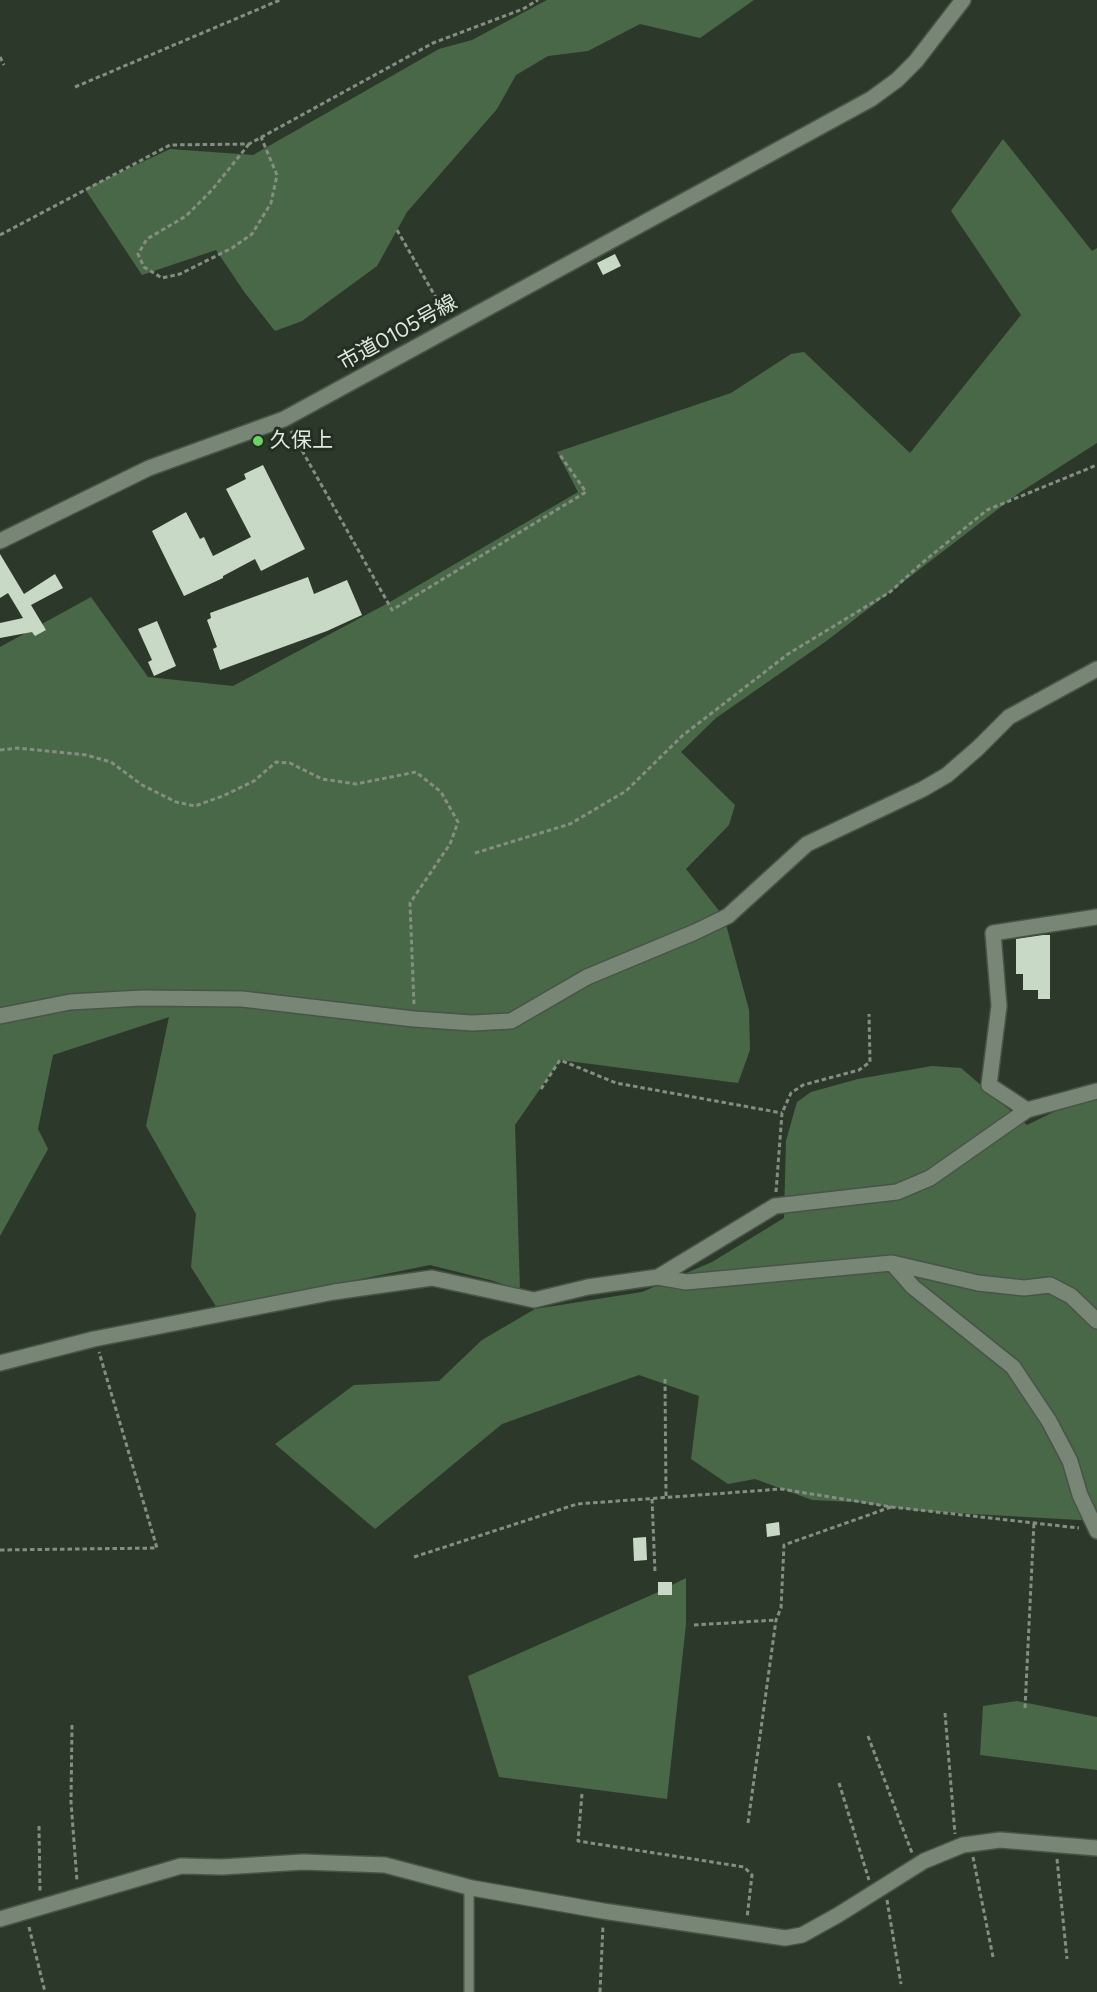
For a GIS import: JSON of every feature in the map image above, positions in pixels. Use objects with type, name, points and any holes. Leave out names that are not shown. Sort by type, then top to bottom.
[{"type":"street","name":"市道0105号線","points":[[0,541],[149,468],[284,419],[871,99],[897,80],[916,61],[963,0]]},
{"type":"street","points":[[0,1016],[70,1002],[142,998],[242,999],[414,1019],[472,1023],[511,1021],[587,977],[728,916],[807,844],[939,780],[978,748],[1009,717],[1097,669]]},
{"type":"street","points":[[1027,1110],[989,1085],[999,1006],[993,933],[1097,917]]},
{"type":"street","points":[[658,1277],[775,1206],[897,1192],[930,1178],[1027,1110],[1097,1091]]},
{"type":"street","points":[[892,1263],[914,1287],[1013,1367],[1049,1421],[1070,1461],[1080,1496],[1096,1531]]},
{"type":"street","points":[[0,1362],[94,1340],[334,1292],[432,1278],[534,1300],[588,1287],[658,1277],[686,1282],[892,1263],[978,1283],[1024,1288],[1050,1285],[1071,1296],[1097,1321]]},
{"type":"street","points":[[0,1919],[181,1866],[303,1862],[385,1865],[469,1887],[603,1911],[784,1938],[802,1935],[917,1866],[964,1846],[1000,1840],[1097,1848]]},
{"type":"lane","points":[[469,1887],[469,1992]]},
{"type":"path","points":[[75,87],[280,0]]},
{"type":"path","points":[[261,137],[277,175],[271,203],[252,234],[231,248],[180,274],[162,278],[144,267],[138,254],[147,239],[186,216],[212,190],[249,144],[261,137],[434,43],[523,9],[538,0]]},
{"type":"path","points":[[0,57],[4,65]]},
{"type":"path","points":[[0,235],[170,145],[249,144]]},
{"type":"path","points":[[397,230],[453,327]]},
{"type":"path","points":[[284,419],[392,610],[586,492],[560,455]]},
{"type":"path","points":[[475,853],[570,824],[626,791],[691,729],[788,654],[890,592],[987,510],[1097,465]]},
{"type":"path","points":[[0,750],[18,748],[86,755],[111,762],[142,785],[176,802],[195,806],[254,781],[276,762],[290,763],[322,779],[356,784],[416,772],[441,792],[458,822],[450,844],[410,903],[414,1019]]},
{"type":"path","points":[[775,1206],[782,1113],[791,1093],[803,1085],[859,1070],[870,1062],[868,1014]]},
{"type":"path","points":[[540,1089],[560,1060],[616,1083],[782,1113]]},
{"type":"path","points":[[0,1550],[157,1548],[97,1343]]},
{"type":"path","points":[[665,1379],[666,1497]]},
{"type":"path","points":[[414,1557],[577,1504],[781,1489],[892,1507],[1096,1531]]},
{"type":"path","points":[[652,1498],[655,1572]]},
{"type":"path","points":[[748,1823],[776,1620],[781,1608],[784,1545],[892,1507]]},
{"type":"path","points":[[1025,1708],[1034,1522]]},
{"type":"path","points":[[694,1625],[776,1620]]},
{"type":"path","points":[[945,1713],[964,1846],[993,1957]]},
{"type":"path","points":[[72,1725],[71,1802],[78,1898]]},
{"type":"path","points":[[867,1736],[917,1866]]},
{"type":"path","points":[[839,1783],[879,1890],[901,1984]]},
{"type":"path","points":[[582,1794],[578,1841],[744,1867],[752,1875],[745,1932]]},
{"type":"path","points":[[39,1826],[33,1911],[45,1992]]},
{"type":"path","points":[[1055,1845],[1067,1959]]},
{"type":"path","points":[[600,1992],[603,1911]]},
{"type":"green space","points":[[547,0],[754,0],[700,38],[640,24],[588,51],[548,56],[516,75],[497,109],[407,212],[377,266],[302,321],[275,331],[245,293],[216,250],[142,275],[85,189],[170,149],[253,155],[439,49],[472,40]]},
{"type":"green space","points":[[1003,139],[1092,251],[1097,248],[1097,443],[1019,493],[825,642],[716,718],[681,752],[735,805],[729,825],[686,869],[724,917],[749,1010],[750,1050],[738,1083],[560,1060],[515,1125],[520,1291],[494,1281],[430,1265],[217,1308],[191,1267],[196,1214],[146,1126],[169,1017],[53,1055],[38,1129],[48,1149],[0,1236],[0,647],[91,597],[148,677],[233,686],[390,602],[578,492],[557,452],[731,393],[791,354],[804,352],[910,453],[1021,315],[951,211]]},
{"type":"green space","points":[[932,1066],[961,1068],[1027,1125],[1072,1103],[1097,1100],[1097,1521],[920,1511],[856,1502],[812,1500],[755,1479],[728,1484],[691,1459],[699,1396],[639,1375],[502,1424],[375,1529],[275,1444],[354,1385],[439,1381],[482,1340],[535,1309],[642,1292],[712,1262],[784,1218],[786,1141],[797,1102],[811,1092],[858,1079]]},
{"type":"green space","points":[[686,1578],[686,1624],[667,1799],[499,1777],[468,1676]]},
{"type":"green space","points":[[1017,1701],[1097,1717],[1097,1770],[980,1755],[983,1706]]},
{"type":"building","points":[[615,254],[621,266],[603,275],[597,263]]},
{"type":"building","points":[[263,465],[305,549],[261,571],[255,559],[223,578],[184,596],[152,531],[186,512],[200,539],[204,537],[213,556],[251,537],[226,489],[246,479],[244,474]]},
{"type":"building","points":[[0,554],[24,594],[55,574],[63,588],[31,605],[46,630],[35,636],[32,632],[0,638],[0,623],[23,618],[8,593],[0,598]]},
{"type":"building","points":[[308,577],[314,594],[347,580],[362,615],[327,631],[220,670],[213,649],[217,647],[207,620],[211,618],[210,613]]},
{"type":"building","points":[[157,621],[176,666],[154,676],[148,662],[152,660],[138,629]]},
{"type":"building","points":[[1050,935],[1050,999],[1038,999],[1038,990],[1023,990],[1023,974],[1016,974],[1016,939]]},
{"type":"building","points":[[779,1522],[780,1535],[767,1537],[766,1524]]},
{"type":"building","points":[[646,1537],[647,1560],[634,1561],[633,1538]]},
{"type":"building","points":[[658,1582],[672,1582],[672,1595],[658,1595]]},
{"type":"place","name":"久保上","points":[[258,441]]}]
